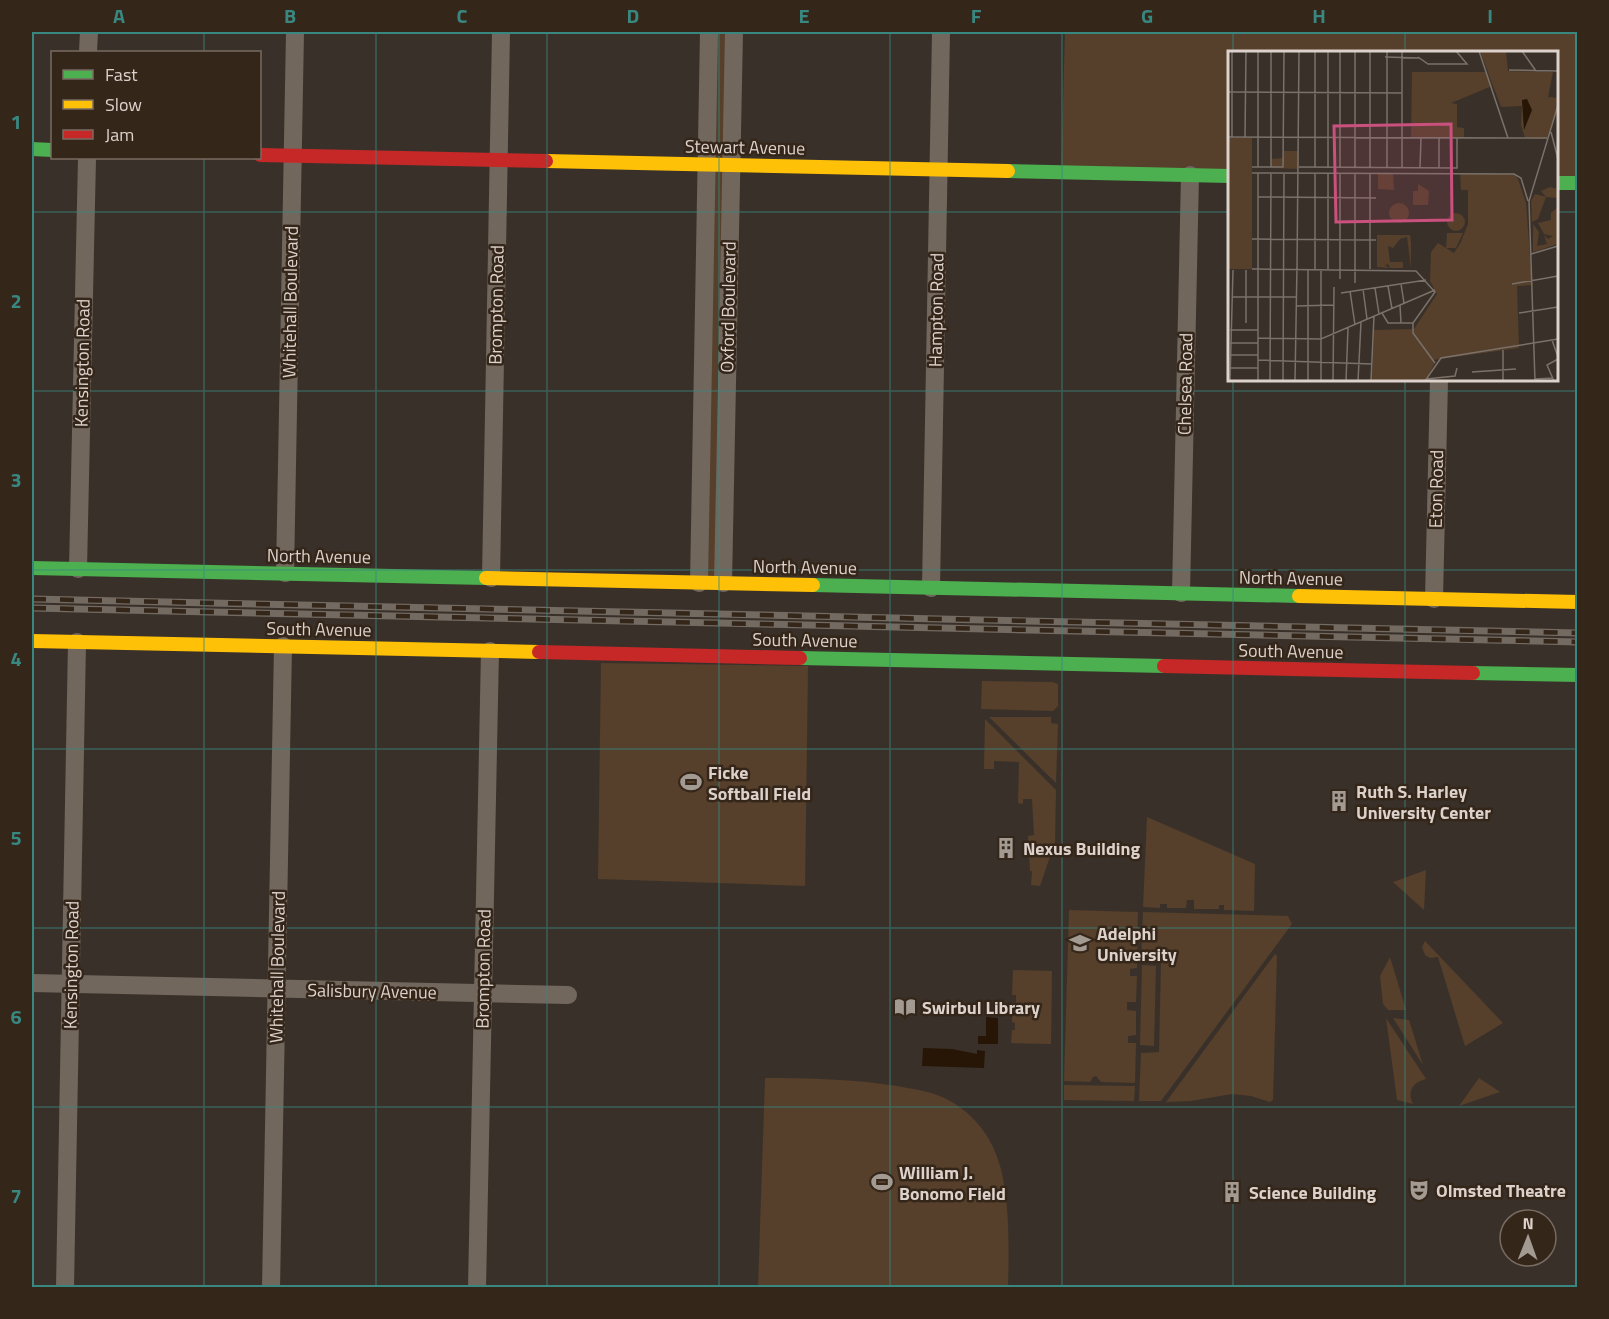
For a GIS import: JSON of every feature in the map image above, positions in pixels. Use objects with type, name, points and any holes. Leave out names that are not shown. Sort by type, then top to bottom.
[{"type":"street","points":[[88,51],[89,32]]},
{"type":"street","name":"Whitehall Boulevard","points":[[285,573],[295,32]]},
{"type":"street","name":"Brompton Road","points":[[491,578],[501,32]]},
{"type":"street","name":"Oxford Boulevard","points":[[699,583],[709,32]]},
{"type":"street","name":"Oxford Boulevard","points":[[723,583],[734,32]]},
{"type":"street","name":"Hampton Road","points":[[931,588],[941,32]]},
{"type":"street","points":[[32,150],[51,150]]},
{"type":"street","name":"Stewart Avenue","points":[[261,154],[1228,176]]},
{"type":"street","name":"Kensington Road","points":[[78,569],[87,159]]},
{"type":"street","name":"Chelsea Road","points":[[1181,593],[1190,175]]},
{"type":"street","points":[[1558,183],[1578,183]]},
{"type":"street","points":[[702,381],[727,380]]},
{"type":"street","name":"Eton Road","points":[[1434,599],[1438,381]]},
{"type":"street","name":"North Avenue","points":[[32,568],[1578,602]]},
{"type":"street","name":"South Avenue","points":[[32,641],[1578,675]]},
{"type":"street","name":"Kensington Road","points":[[65,1287],[78,642]]},
{"type":"street","name":"Whitehall Boulevard","points":[[272,1287],[283,646]]},
{"type":"street","name":"Brompton Road","points":[[477,1287],[490,651]]},
{"type":"street","name":"Salisbury Avenue","points":[[32,983],[568,995]]},
{"type":"shaded area","points":[[711,32],[731,32],[721,581],[701,580]]},
{"type":"shaded area","points":[[1065,32],[1577,32],[1577,184],[1558,183],[1558,51],[1228,51],[1228,176],[1061,172]]},
{"type":"shaded area","points":[[601,663],[808,666],[805,886],[598,879]]},
{"type":"shaded area","points":[[982,681],[1052,682],[1058,684],[1058,706],[1053,711],[981,709]]},
{"type":"shaded area","points":[[989,717],[1051,717],[1051,723],[1058,724],[1056,783]]},
{"type":"shaded area","points":[[985,719],[1056,790],[1055,842],[1040,886],[1031,885],[1032,871],[1030,871],[1028,836],[1034,835],[1032,799],[1023,799],[1023,804],[1018,803],[1019,762],[994,761],[994,769],[984,769]]},
{"type":"shaded area","points":[[1147,817],[1255,864],[1254,911],[1224,910],[1224,905],[1219,905],[1219,909],[1194,909],[1194,900],[1187,900],[1186,908],[1167,908],[1167,904],[1160,904],[1160,908],[1143,907]]},
{"type":"shaded area","points":[[1426,870],[1424,910],[1393,882]]},
{"type":"shaded area","points":[[1069,910],[1138,912],[1137,968],[1130,969],[1130,976],[1137,976],[1136,1002],[1127,1002],[1127,1010],[1136,1011],[1136,1035],[1128,1036],[1128,1043],[1136,1043],[1135,1083],[1101,1082],[1096,1076],[1090,1082],[1064,1081]]},
{"type":"shaded area","points":[[1143,912],[1288,916],[1292,924],[1161,1101],[1139,1101],[1141,1053],[1159,1052],[1161,962],[1141,961]]},
{"type":"shaded area","points":[[1425,941],[1503,1023],[1465,1046],[1438,957],[1430,958],[1425,955],[1422,947]]},
{"type":"shaded area","points":[[1275,954],[1277,956],[1273,1100],[1270,1102],[1251,1096],[1232,1094],[1191,1101],[1166,1102]]},
{"type":"shaded area","points":[[1390,957],[1406,1010],[1388,1010],[1383,1004],[1380,976]]},
{"type":"shaded area","points":[[1142,965],[1156,966],[1154,1046],[1140,1045]]},
{"type":"shaded area","points":[[1013,970],[1052,971],[1051,1044],[1011,1043],[1012,1030],[1015,1030],[1015,1023],[1012,1022],[1012,1002],[1016,1002],[1016,995],[1012,995]]},
{"type":"shaded area","points":[[986,1017],[998,1018],[998,1044],[978,1044],[978,1036],[986,1036]]},
{"type":"shaded area","points":[[1386,1018],[1426,1079],[1418,1082],[1412,1088],[1413,1104],[1397,1100]]},
{"type":"shaded area","points":[[1393,1018],[1409,1020],[1423,1065]]},
{"type":"shaded area","points":[[923,1048],[952,1049],[977,1054],[977,1050],[985,1051],[984,1068],[922,1066]]},
{"type":"shaded area","name":"William J. Bonomo Field","points":[[765,1078],[831,1079],[897,1086],[932,1093],[963,1109],[989,1139],[999,1162],[1008,1216],[1008,1287],[758,1287]]},
{"type":"shaded area","points":[[1479,1078],[1500,1092],[1459,1106]]},
{"type":"shaded area","points":[[1064,1085],[1135,1086],[1134,1101],[1064,1100]]},
{"type":"railway","points":[[32,599],[1578,633]]},
{"type":"railway","points":[[32,608],[1578,642]]},
{"type":"traffic: fast","points":[[32,149],[51,150]]},
{"type":"traffic: fast","points":[[1008,171],[1228,176]]},
{"type":"traffic: fast","points":[[1558,183],[1578,183]]},
{"type":"traffic: fast","points":[[32,568],[486,578]]},
{"type":"traffic: fast","points":[[813,585],[1299,596]]},
{"type":"traffic: fast","points":[[800,658],[1164,666]]},
{"type":"traffic: fast","points":[[1473,673],[1578,675]]},
{"type":"traffic: slow","points":[[546,161],[1008,171]]},
{"type":"traffic: slow","points":[[486,578],[813,585]]},
{"type":"traffic: slow","points":[[1299,596],[1578,602]]},
{"type":"traffic: slow","points":[[32,641],[539,652]]},
{"type":"traffic: jam","points":[[261,155],[546,161]]},
{"type":"traffic: jam","points":[[539,652],[800,658]]},
{"type":"traffic: jam","points":[[1164,666],[1473,673]]},
{"type":"place","name":"Ficke Softball Field","points":[[691,782]]},
{"type":"place","name":"Ruth S. Harley University Center","points":[[1339,801]]},
{"type":"place","name":"Nexus Building","points":[[1006,848]]},
{"type":"place","name":"Adelphi University","points":[[1080,943]]},
{"type":"place","name":"Swirbul Library","points":[[905,1007]]},
{"type":"place","name":"William J. Bonomo Field","points":[[882,1182]]},
{"type":"place","name":"Olmsted Theatre","points":[[1419,1190]]},
{"type":"place","name":"Science Building","points":[[1232,1192]]}]
